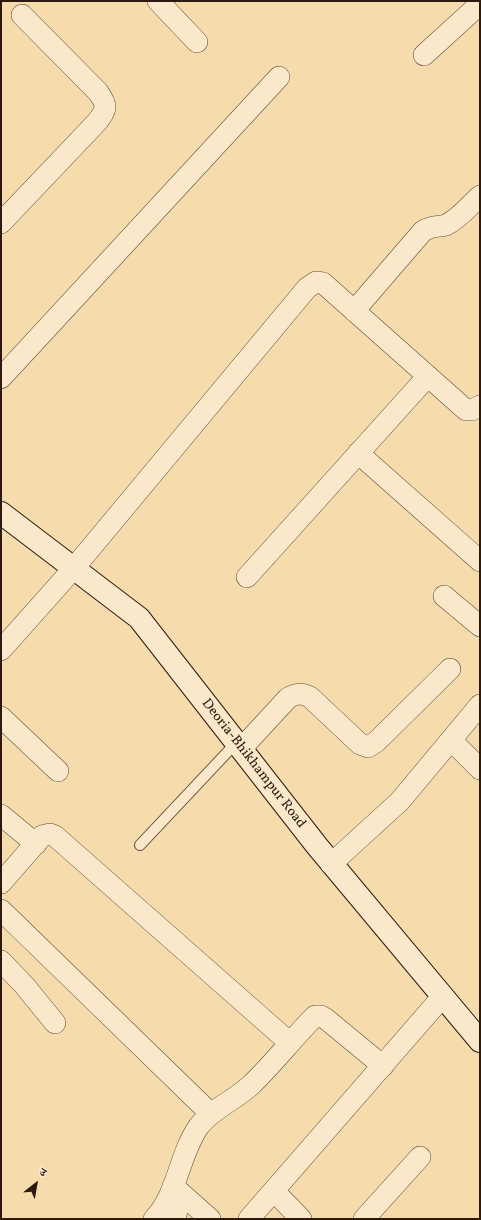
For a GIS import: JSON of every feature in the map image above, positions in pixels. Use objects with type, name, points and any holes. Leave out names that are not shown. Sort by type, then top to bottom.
[{"type":"main road","name":"Deoria-Bhikhampur Road","points":[[1,513],[139,618],[331,864],[480,1041]]},
{"type":"street","points":[[158,1],[197,42]]},
{"type":"street","points":[[424,55],[480,4]]},
{"type":"street","points":[[1,223],[97,122],[105,111],[105,101],[98,92],[22,15]]},
{"type":"street","points":[[1,378],[279,77]]},
{"type":"street","points":[[354,311],[423,231],[432,226],[446,225],[480,196]]},
{"type":"street","points":[[1,650],[74,568],[307,288],[316,282],[323,282],[466,410],[472,410],[480,406]]},
{"type":"street","points":[[247,577],[428,376]]},
{"type":"street","points":[[358,453],[480,561]]},
{"type":"street","points":[[444,596],[480,626]]},
{"type":"street","points":[[239,746],[288,698],[295,694],[301,693],[310,697],[360,744],[368,747],[376,742],[450,669]]},
{"type":"street","points":[[331,864],[400,802],[480,705]]},
{"type":"street","points":[[1,717],[58,771]]},
{"type":"street","points":[[451,740],[480,769]]},
{"type":"street","points":[[1,815],[36,844]]},
{"type":"street","points":[[1,883],[42,836],[50,834],[55,836],[290,1043]]},
{"type":"street","points":[[1,910],[210,1113]]},
{"type":"street","points":[[1,961],[24,985],[55,1023]]},
{"type":"street","points":[[249,1219],[443,996]]},
{"type":"street","points":[[175,1219],[177,1190],[188,1143],[210,1113],[250,1086],[315,1016],[321,1016],[383,1066]]},
{"type":"street","points":[[364,1219],[420,1157]]},
{"type":"street","points":[[154,1219],[177,1190]]},
{"type":"street","points":[[177,1190],[210,1219]]},
{"type":"street","points":[[274,1191],[301,1219]]},
{"type":"lane","points":[[140,845],[239,746]]}]
